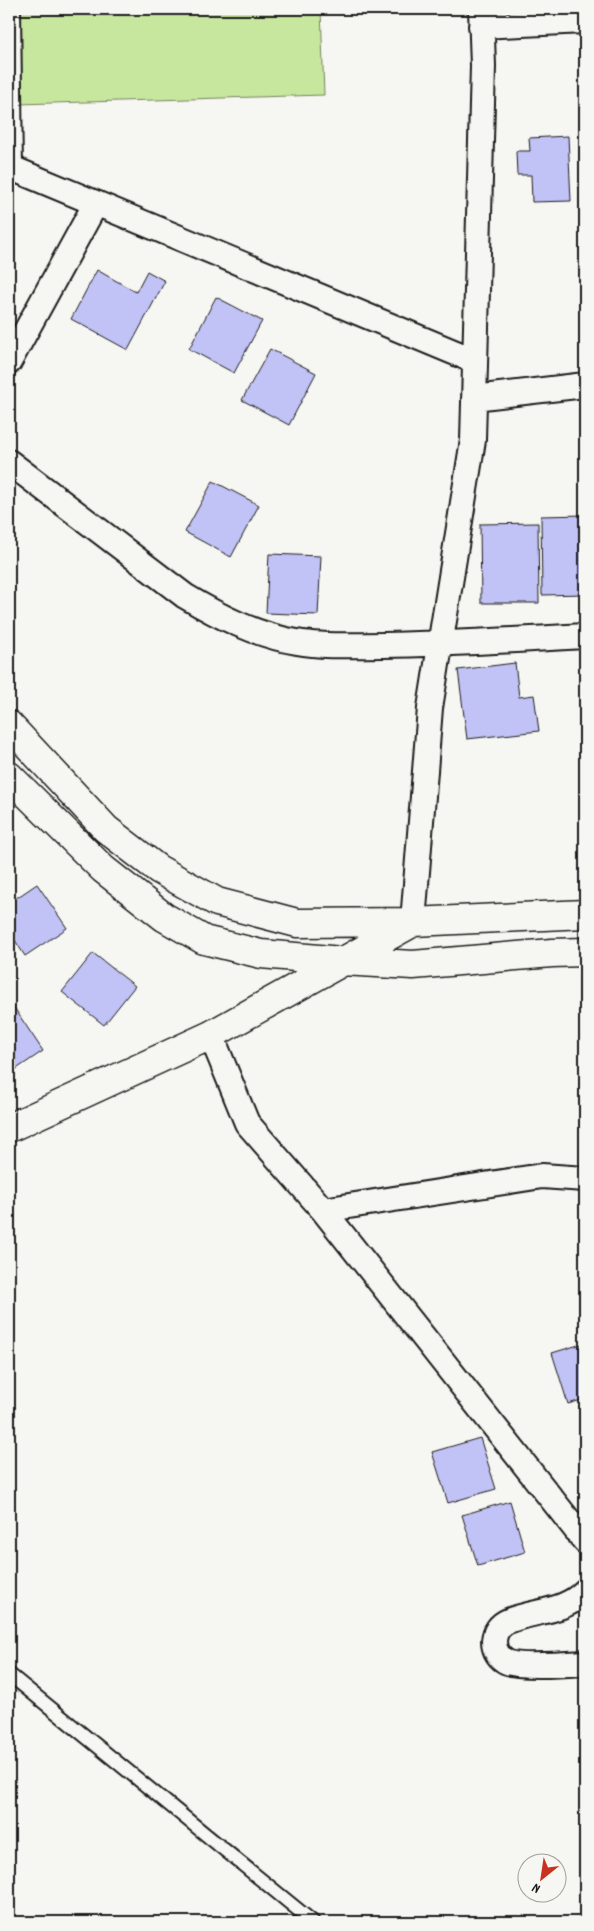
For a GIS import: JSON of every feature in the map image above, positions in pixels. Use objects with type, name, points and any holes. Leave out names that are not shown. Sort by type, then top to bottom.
[{"type":"main road","points":[[9,725],[106,829],[158,869],[217,902],[297,923],[414,922],[585,914]]},
{"type":"main road","points":[[9,776],[103,869],[164,917],[204,940],[261,954],[413,965],[585,952]]},
{"type":"main road","points":[[9,1128],[211,1035],[414,922]]},
{"type":"street","points":[[414,922],[430,708],[473,440],[483,66],[481,17],[585,21]]},
{"type":"street","points":[[12,169],[475,361]]},
{"type":"street","points":[[9,362],[96,204]]},
{"type":"street","points":[[474,398],[585,385]]},
{"type":"street","points":[[9,462],[185,596],[214,613],[246,628],[287,640],[321,645],[440,644],[585,636]]},
{"type":"street","points":[[211,1035],[247,1123],[323,1210],[585,1541]]},
{"type":"street","points":[[323,1210],[542,1176],[585,1179]]},
{"type":"street","points":[[585,1591],[565,1606],[507,1622],[499,1628],[494,1636],[493,1645],[497,1654],[506,1662],[585,1663]]},
{"type":"lane","points":[[12,169],[14,9]]},
{"type":"lane","points":[[9,1674],[313,1922]]},
{"type":"green space","points":[[21,9],[321,9],[324,95],[18,104]]},
{"type":"building","points":[[568,136],[571,201],[532,202],[531,175],[517,175],[516,151],[530,151],[529,138]]},
{"type":"building","points":[[97,270],[136,292],[147,271],[165,281],[128,350],[71,319]]},
{"type":"building","points":[[216,297],[262,321],[234,373],[189,349]]},
{"type":"building","points":[[270,349],[316,373],[289,425],[242,400]]},
{"type":"building","points":[[213,481],[259,505],[231,557],[185,532]]},
{"type":"building","points":[[585,515],[585,594],[542,595],[541,516]]},
{"type":"building","points":[[538,523],[539,603],[481,603],[480,524]]},
{"type":"building","points":[[269,554],[321,556],[318,615],[266,613]]},
{"type":"building","points":[[515,663],[519,697],[534,695],[539,731],[467,739],[458,670]]},
{"type":"building","points":[[37,884],[67,928],[25,956],[9,931],[9,903]]},
{"type":"building","points":[[93,953],[135,986],[104,1025],[62,992]]},
{"type":"building","points":[[13,1006],[43,1051],[9,1074],[9,1009]]},
{"type":"building","points":[[585,1343],[585,1399],[568,1404],[552,1353]]},
{"type":"building","points":[[480,1438],[496,1489],[448,1503],[432,1452]]},
{"type":"building","points":[[510,1501],[525,1552],[478,1566],[462,1515]]}]
